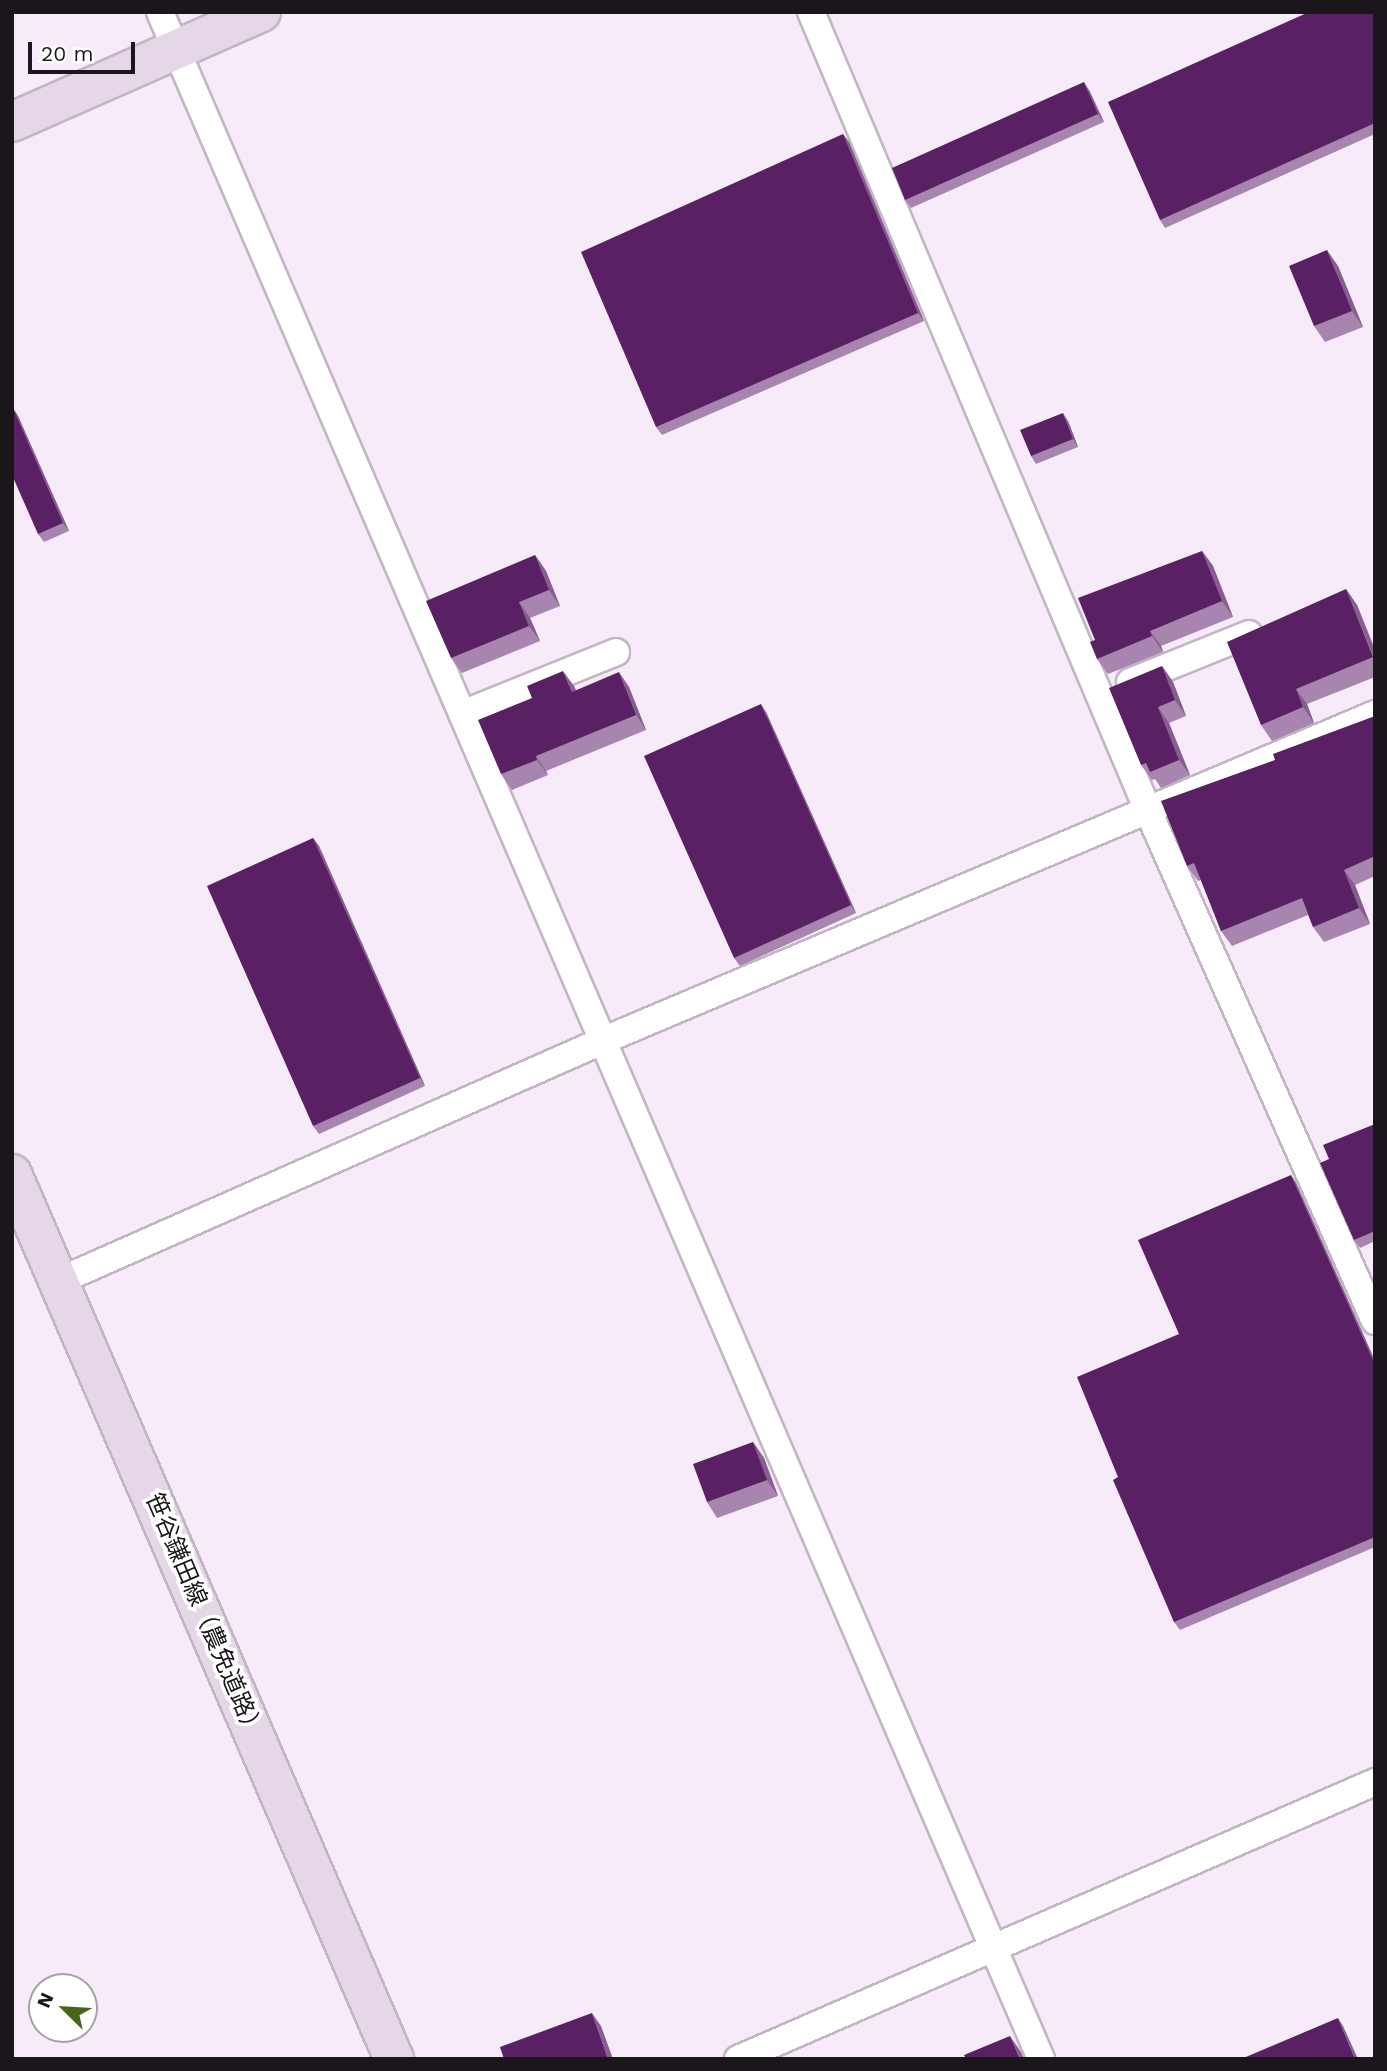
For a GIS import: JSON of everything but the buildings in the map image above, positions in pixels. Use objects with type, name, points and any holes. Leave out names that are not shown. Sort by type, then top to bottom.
[{"type":"street","points":[[160,12],[1041,2059]]},
{"type":"street","points":[[12,122],[261,12]]},
{"type":"street","points":[[811,12],[1149,813],[1375,1321]]},
{"type":"street","points":[[1099,695],[1249,634]]},
{"type":"street","points":[[461,714],[616,652]]},
{"type":"street","points":[[60,1281],[602,1041],[1149,813],[1375,714]]},
{"type":"street","name":"笹谷鎌田線（農免道路）","points":[[12,1174],[394,2059]]},
{"type":"street","points":[[738,2059],[992,1945],[1375,1782]]}]
